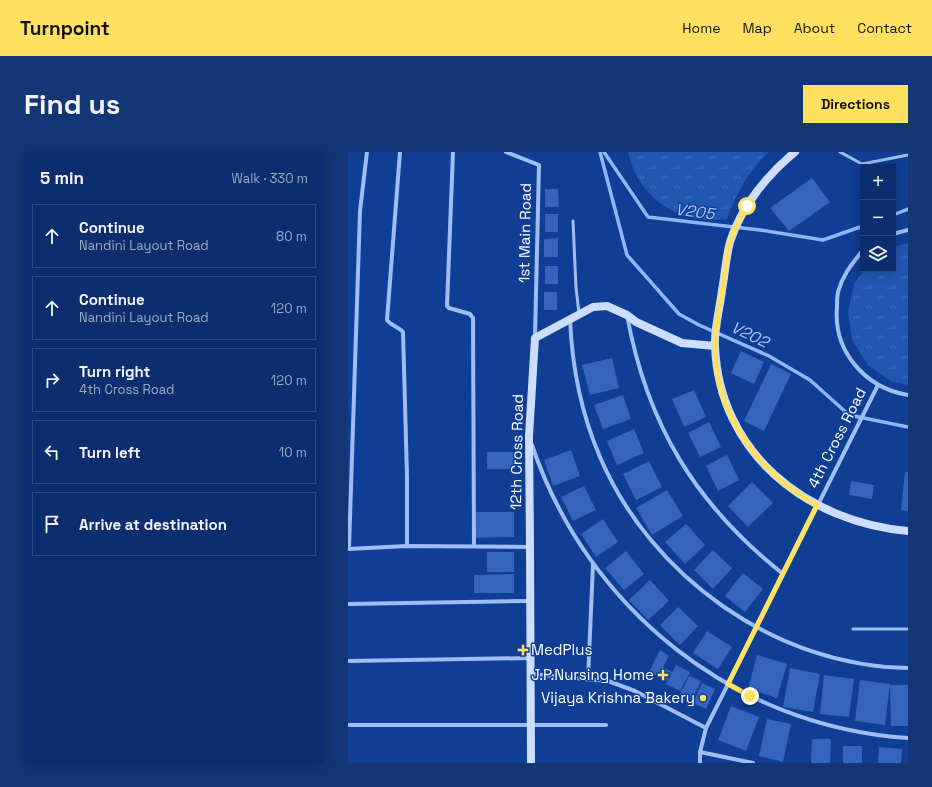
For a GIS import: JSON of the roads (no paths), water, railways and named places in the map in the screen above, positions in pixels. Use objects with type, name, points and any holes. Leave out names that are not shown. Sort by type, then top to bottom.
[{"type":"main road","points":[[795,152],[775,170],[758,190],[747,206],[730,242],[715,342],[717,369],[724,397],[737,429],[746,444],[778,479],[803,498],[840,515],[869,525],[908,531]]},
{"type":"main road","points":[[535,338],[593,307],[607,306],[627,315],[636,322],[682,343],[715,342]]},
{"type":"main road","name":"12th Cross Road","points":[[531,763],[529,436],[535,338]]},
{"type":"street","points":[[367,152],[360,211],[349,549],[408,546],[530,547]]},
{"type":"street","points":[[400,152],[387,320],[390,324],[400,328],[403,332],[408,546]]},
{"type":"street","points":[[453,152],[447,306],[449,308],[470,314],[473,318],[474,546]]},
{"type":"street","name":"1st Main Road","points":[[506,152],[539,165],[535,338]]},
{"type":"street","points":[[896,233],[908,230]]},
{"type":"street","points":[[860,254],[847,269],[838,293],[836,318],[841,343],[854,365],[878,385],[894,392],[908,395]]},
{"type":"street","points":[[627,315],[644,385],[674,452],[715,510],[748,545],[783,574]]},
{"type":"street","points":[[570,319],[574,367],[584,413],[600,458],[622,500],[650,539],[682,574],[719,604],[756,627],[782,639],[829,656],[878,666],[908,668]]},
{"type":"street","name":"4th Cross Road","points":[[700,763],[700,752],[706,728],[878,385]]},
{"type":"street","points":[[529,436],[537,461],[560,511],[573,534],[593,564],[622,599],[660,637],[704,669],[728,684],[773,706],[822,723],[872,734],[908,738]]},
{"type":"street","points":[[588,680],[593,564]]},
{"type":"street","points":[[348,604],[531,601]]},
{"type":"street","points":[[348,661],[531,658]]},
{"type":"street","points":[[531,674],[608,681],[635,690],[706,728]]},
{"type":"street","points":[[348,725],[606,725]]},
{"type":"street","points":[[700,752],[754,763]]},
{"type":"lane","points":[[840,152],[862,164],[908,155]]},
{"type":"lane","points":[[573,221],[576,288],[579,315]]},
{"type":"lane","points":[[853,628],[908,629]]},
{"type":"waterway","name":"V202","points":[[600,152],[627,255],[679,314],[699,325],[769,356],[810,380],[849,415],[908,427]]},
{"type":"waterway","name":"V205","points":[[604,152],[648,217],[760,230],[823,240],[860,227]]},
{"type":"waterway","name":"V205","points":[[896,214],[908,209]]},
{"type":"place","name":"MedPlus","points":[[523,650]]},
{"type":"place","name":"J.P.Nursing Home","points":[[663,675]]},
{"type":"place","name":"Vijaya Krishna Bakery","points":[[703,698]]}]
